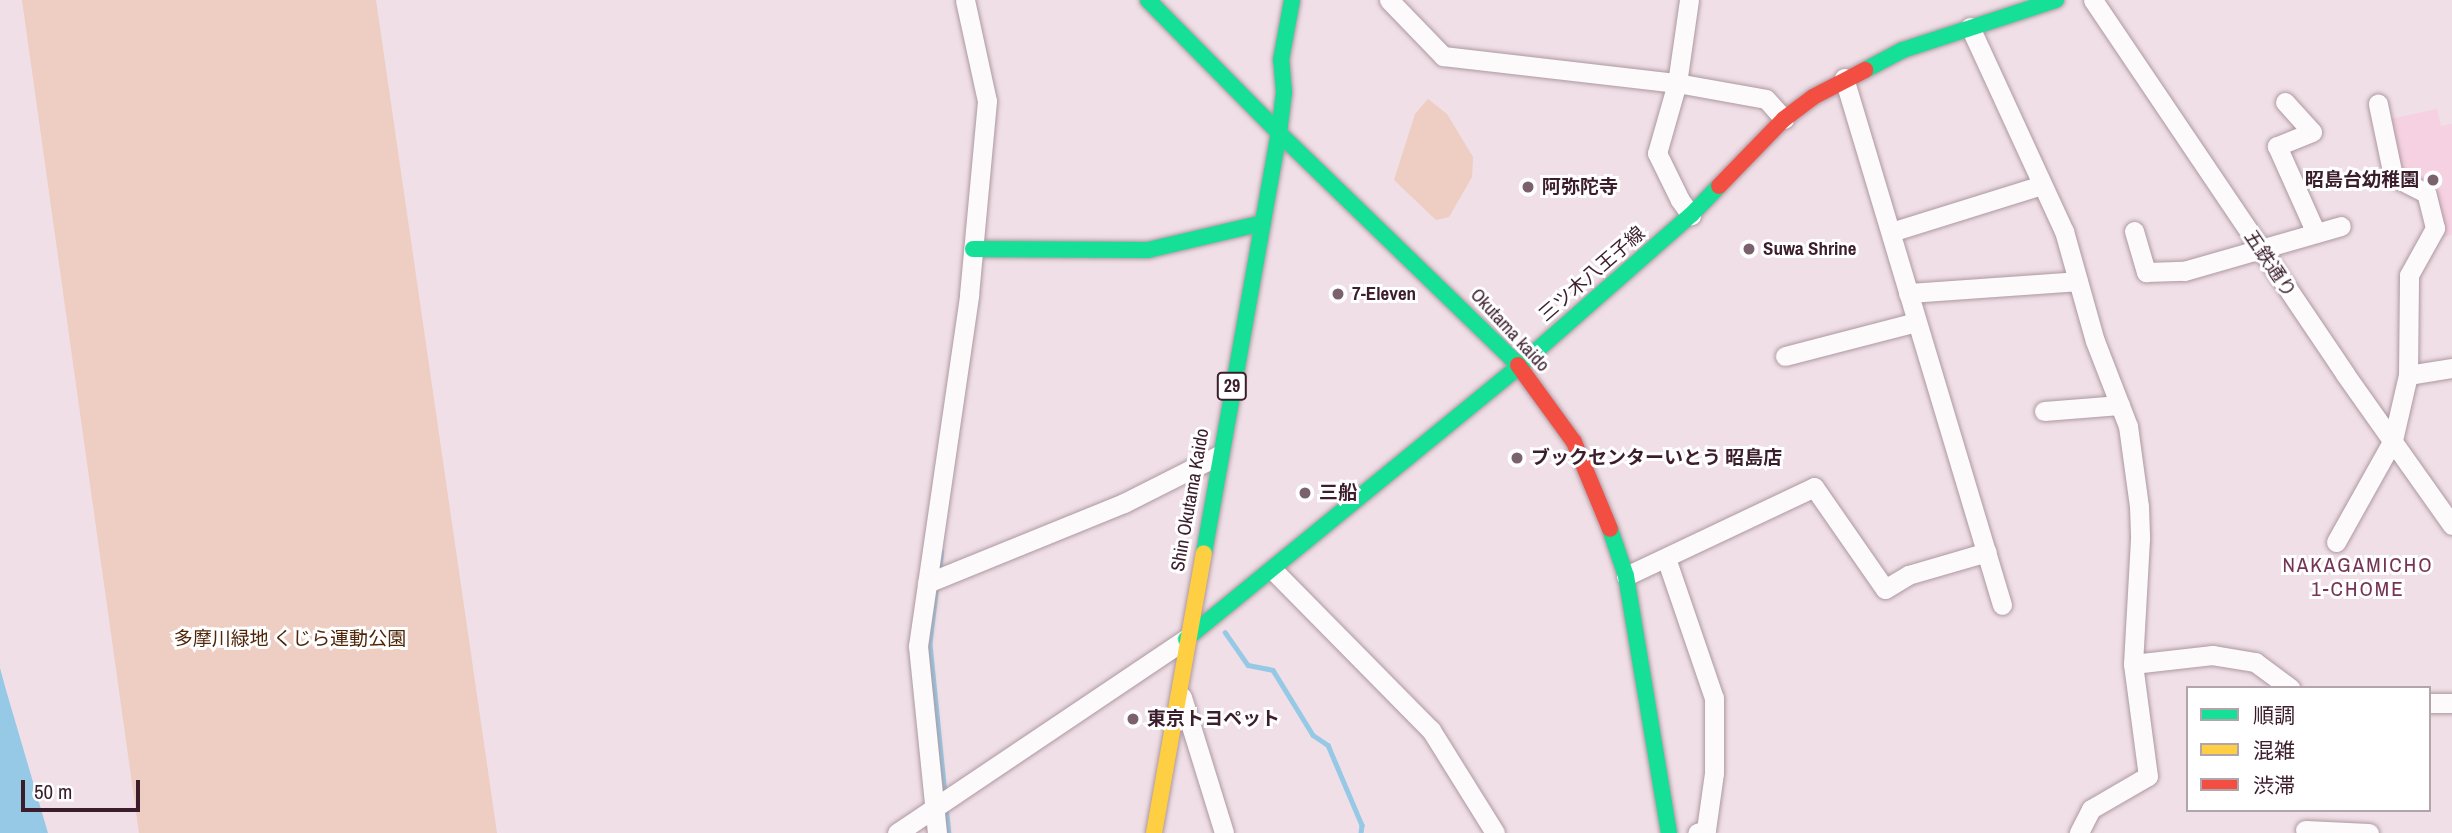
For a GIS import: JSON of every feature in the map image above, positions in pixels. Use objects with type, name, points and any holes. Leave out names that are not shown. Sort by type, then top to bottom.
[{"type":"main road","name":"Okutama kaido","points":[[1148,0],[1519,366],[1574,442],[1599,498],[1626,576],[1670,833]]},
{"type":"main road","name":"29","points":[[1284,92],[1281,60],[1292,0]]},
{"type":"main road","name":"三ツ木八王子線","points":[[1186,639],[1519,366],[1691,215],[1784,119],[1844,78],[1903,50],[2056,0]]},
{"type":"main road","name":"29","points":[[1284,92],[1300,64]]},
{"type":"main road","name":"Shin Okutama Kaido","points":[[1154,833],[1284,92]]},
{"type":"main road","points":[[979,249],[1148,250],[1263,223]]},
{"type":"street","points":[[937,833],[943,802],[918,646],[935,579],[969,295],[979,249],[986,101],[965,0]]},
{"type":"street","points":[[1389,0],[1443,56],[1677,83],[1766,99],[1784,119]]},
{"type":"street","points":[[1689,0],[1677,83],[1657,153],[1680,200],[1691,215]]},
{"type":"street","name":"五鉄通り","points":[[2093,0],[2260,249],[2452,525]]},
{"type":"street","points":[[1970,27],[2064,231],[2095,341],[2128,426],[2139,506],[2140,539],[2133,664],[2148,776],[2091,809],[2079,833]]},
{"type":"street","points":[[1844,78],[2002,606]]},
{"type":"street","points":[[2285,102],[2312,132],[2277,145],[2316,233]]},
{"type":"street","points":[[2336,542],[2393,440],[2408,375],[2409,275],[2435,228],[2426,193],[2393,176],[2378,104]]},
{"type":"street","points":[[1891,232],[2042,185]]},
{"type":"street","points":[[2134,231],[2146,272],[2184,271],[2341,226]]},
{"type":"street","points":[[1908,293],[2078,281]]},
{"type":"street","points":[[1785,356],[1916,321]]},
{"type":"street","points":[[2408,375],[2452,368]]},
{"type":"street","points":[[2044,411],[2120,405]]},
{"type":"street","points":[[935,579],[1124,503],[1219,455]]},
{"type":"street","points":[[1626,576],[1814,487],[1885,589],[1908,575],[1987,552]]},
{"type":"street","points":[[1666,558],[1714,698],[1714,773],[1706,830],[1697,833]]},
{"type":"street","points":[[1273,570],[1431,730],[1495,833]]},
{"type":"street","points":[[897,833],[1186,639]]},
{"type":"street","points":[[2133,664],[2212,654],[2255,662],[2287,686]]},
{"type":"street","points":[[1178,685],[1224,833]]},
{"type":"street","points":[[2431,703],[2452,703]]},
{"type":"street","points":[[2306,812],[2305,832],[2370,833]]},
{"type":"shaded area","name":"昭島台幼稚園","points":[[2437,109],[2441,126],[2452,124],[2452,235],[2443,237],[2432,189],[2397,171],[2386,120]]},
{"type":"green space","name":"多摩川緑地 くじら運動公園","points":[[22,0],[376,0],[497,833],[139,833]]},
{"type":"green space","points":[[1428,99],[1447,114],[1473,157],[1472,177],[1449,217],[1436,220],[1394,180],[1415,114]]},
{"type":"water","points":[[0,668],[6,690],[48,833],[0,833]]},
{"type":"waterway","points":[[939,572],[941,552]]},
{"type":"waterway","points":[[937,584],[930,644],[945,794]]},
{"type":"waterway","points":[[1225,632],[1248,665],[1273,670],[1313,735],[1328,745],[1362,825],[1361,833]]},
{"type":"waterway","points":[[946,806],[949,833]]},
{"type":"traffic: fast","points":[[1148,0],[1279,133],[1518,365]]},
{"type":"traffic: fast","points":[[1204,553],[1279,133],[1284,92],[1281,60],[1292,0]]},
{"type":"traffic: fast","points":[[1865,70],[1903,50],[2056,0]]},
{"type":"traffic: fast","points":[[1186,639],[1519,366],[1691,215],[1719,186]]},
{"type":"traffic: fast","points":[[973,249],[1148,250],[1263,223]]},
{"type":"traffic: fast","points":[[1610,529],[1626,576],[1669,833]]},
{"type":"traffic: slow","points":[[1154,833],[1204,553]]},
{"type":"traffic: jam","points":[[1719,186],[1784,119],[1813,97],[1865,70]]},
{"type":"traffic: jam","points":[[1518,365],[1574,442],[1610,529]]},
{"type":"place","name":"昭島台幼稚園","points":[[2433,180]]},
{"type":"place","name":"阿弥陀寺","points":[[1528,187]]},
{"type":"place","name":"Suwa Shrine","points":[[1749,249]]},
{"type":"place","name":"7-Eleven","points":[[1338,294]]},
{"type":"place","name":"ブックセンターいとう 昭島店","points":[[1517,458]]},
{"type":"place","name":"三船","points":[[1305,493]]},
{"type":"place","name":"東京トヨペット","points":[[1133,719]]},
{"type":"district","name":"NAKAGAMICHO 1-CHOME","points":[[2358,577]]}]
